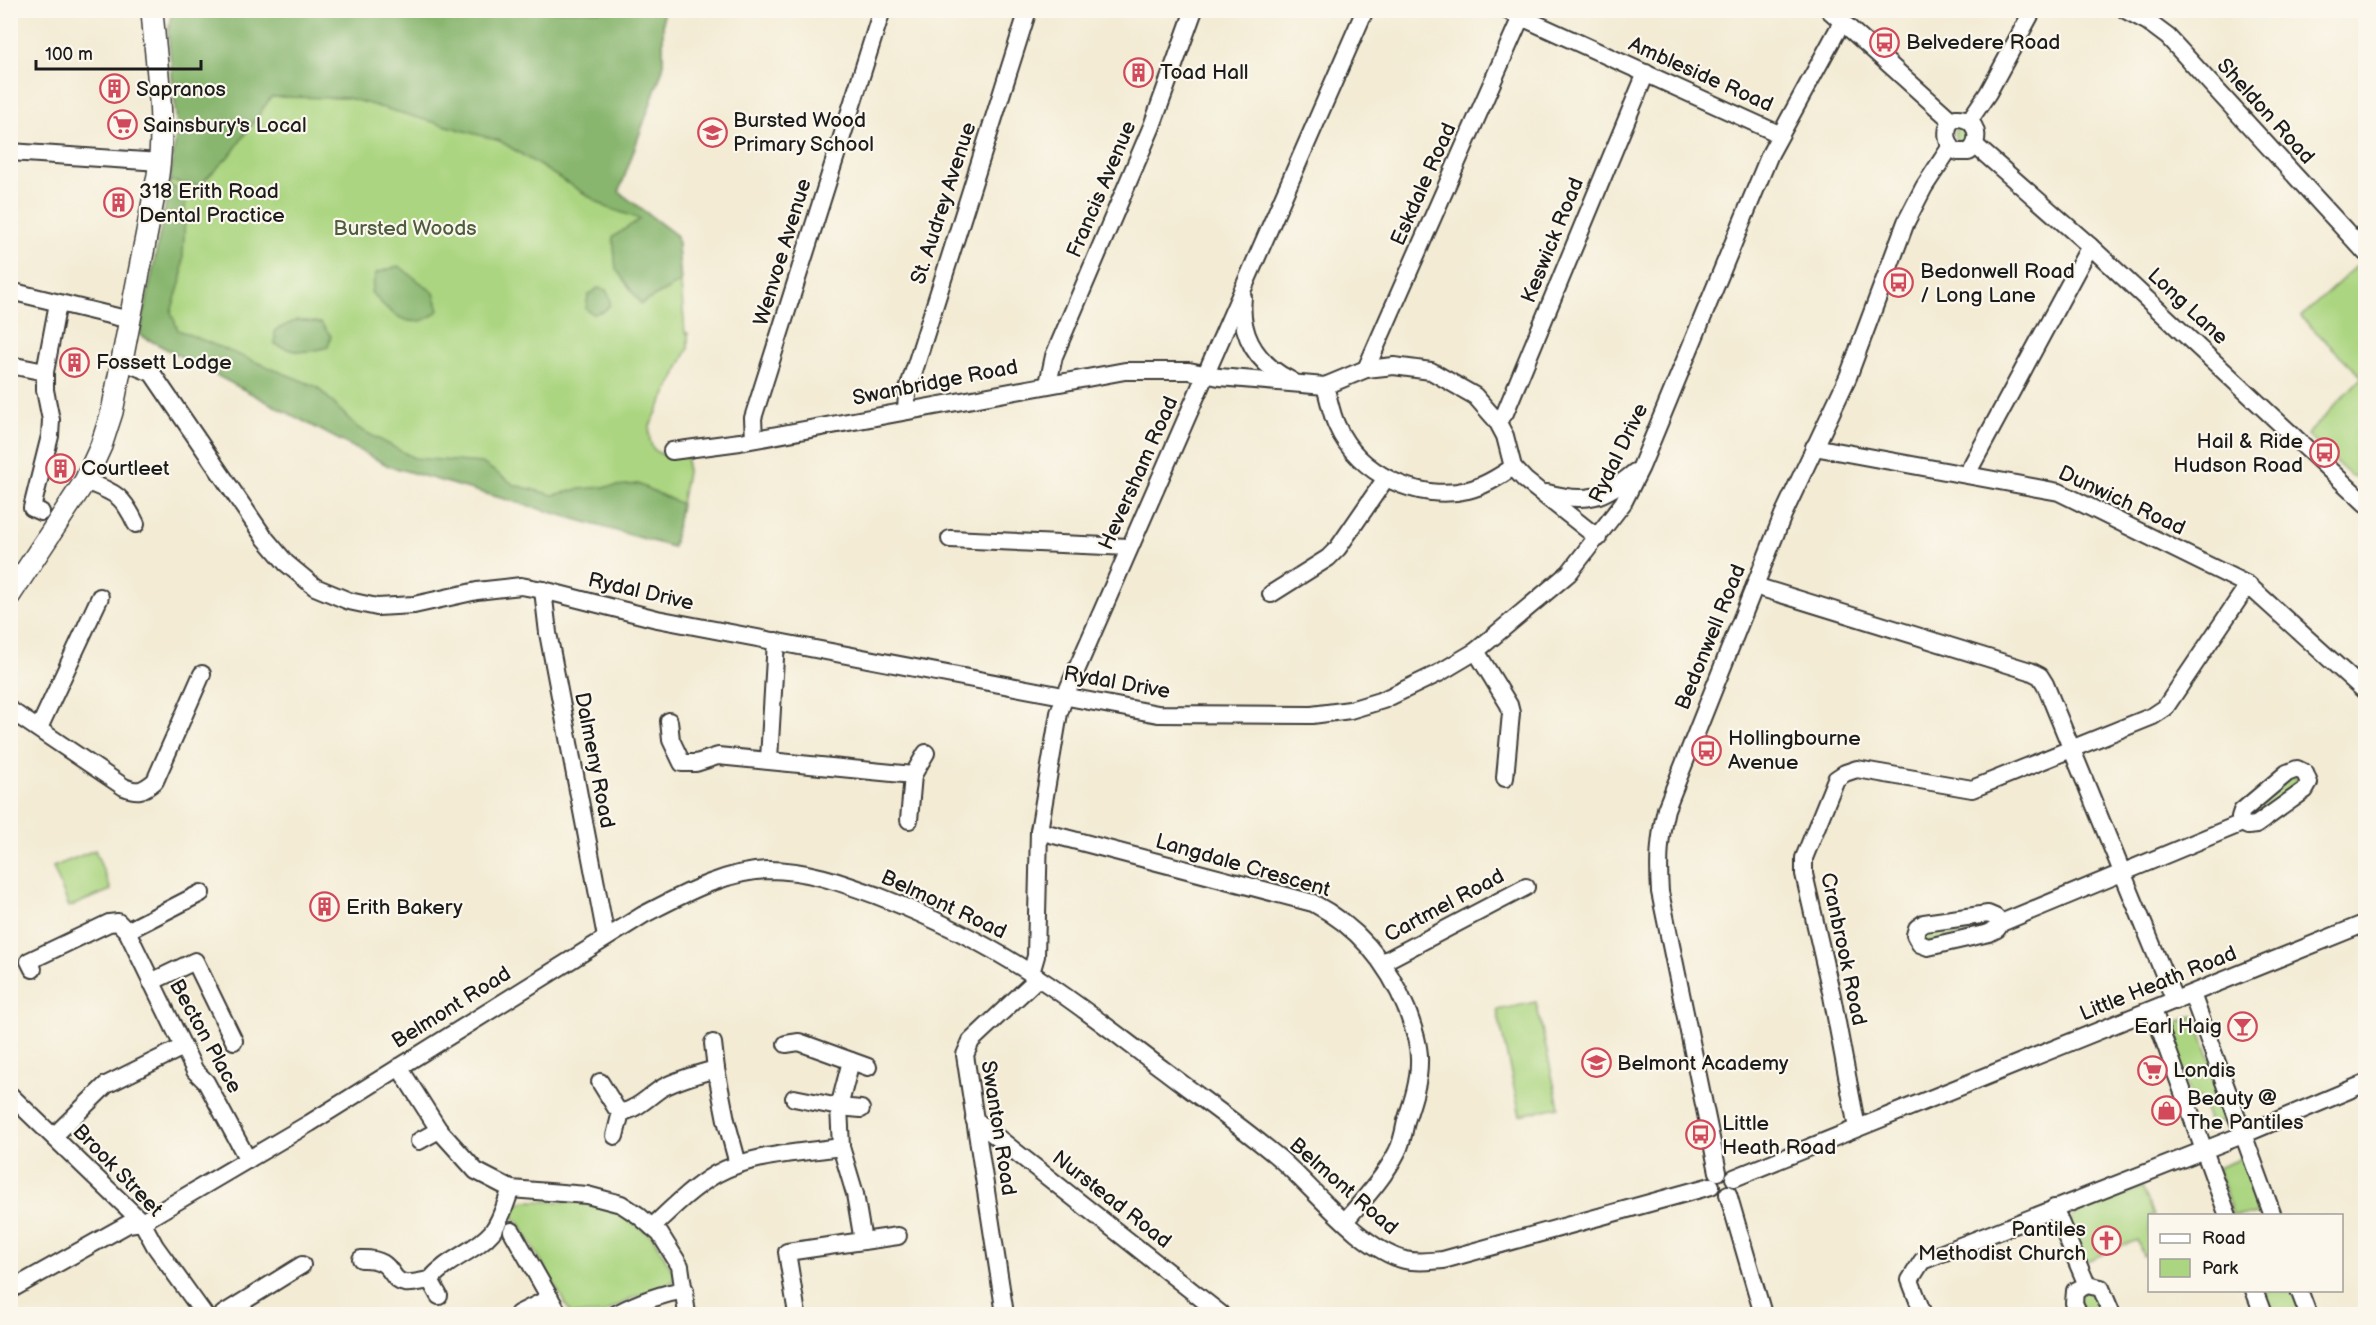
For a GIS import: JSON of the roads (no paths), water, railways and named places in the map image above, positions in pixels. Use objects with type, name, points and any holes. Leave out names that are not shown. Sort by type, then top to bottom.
[{"type":"main road","points":[[10,595],[85,481],[101,446],[112,412],[159,162],[162,115],[152,10]]},
{"type":"street","name":"Wenvoe Avenue","points":[[754,439],[753,418],[882,10]]},
{"type":"street","name":"St. Audrey Avenue","points":[[906,411],[907,393],[1028,10]]},
{"type":"street","name":"Francis Avenue","points":[[1048,384],[1053,356],[1152,126],[1194,10]]},
{"type":"street","name":"Heversham Road","points":[[1035,975],[1039,831],[1059,713],[1129,547],[1365,10]]},
{"type":"street","points":[[1829,10],[1951,120]]},
{"type":"street","points":[[1970,121],[2033,10]]},
{"type":"street","name":"Sheldon Road","points":[[2125,10],[2148,22],[2168,37],[2366,253]]},
{"type":"street","name":"Ambleside Road","points":[[1514,14],[1779,134]]},
{"type":"street","name":"Eskdale Road","points":[[1366,369],[1514,14]]},
{"type":"street","name":"Rydal Drive","points":[[122,361],[152,373],[264,537],[286,563],[315,586],[349,601],[377,607],[414,605],[481,590],[522,586],[657,619],[1158,714],[1312,715],[1350,710],[1383,700],[1439,673],[1476,651],[1569,573],[1598,538],[1623,503],[1641,467],[1779,134],[1842,22]]},
{"type":"street","name":"Keswick Road","points":[[1497,421],[1505,413],[1646,73]]},
{"type":"street","points":[[1963,118],[1970,121],[1977,139],[1976,146],[1969,152],[1959,152],[1951,146],[1947,137],[1951,120],[1963,118]]},
{"type":"street","name":"Bedonwell Road","points":[[1714,1179],[1660,892],[1658,856],[1666,809],[1783,515],[1848,377],[1906,222],[1924,187],[1951,146]]},
{"type":"street","name":"Long Lane","points":[[1976,146],[2090,246],[2363,495]]},
{"type":"street","points":[[10,152],[159,162]]},
{"type":"street","points":[[1967,474],[2090,246]]},
{"type":"street","points":[[1244,287],[1242,317],[1247,338],[1253,350],[1269,367],[1299,384]]},
{"type":"street","points":[[10,291],[130,320]]},
{"type":"street","points":[[34,513],[50,436],[51,420],[45,390],[45,372],[58,303]]},
{"type":"street","points":[[10,365],[45,372]]},
{"type":"street","points":[[1513,467],[1491,482],[1469,490],[1447,493],[1428,492],[1407,487],[1386,478],[1358,457],[1346,442],[1336,425],[1325,386],[1366,369],[1394,366],[1431,371],[1475,396],[1497,421],[1505,436],[1513,467],[1525,480],[1598,538]]},
{"type":"street","name":"Swanbridge Road","points":[[672,451],[754,439],[1125,371],[1189,370],[1206,374],[1325,386]]},
{"type":"street","name":"Dunwich Road","points":[[1814,447],[2059,492],[2248,585],[2366,692]]},
{"type":"street","points":[[1540,490],[1567,499],[1596,497],[1618,486],[1641,467]]},
{"type":"street","points":[[1271,594],[1329,558],[1386,478]]},
{"type":"street","points":[[85,481],[113,492],[127,505],[136,524]]},
{"type":"street","points":[[950,538],[1129,547]]},
{"type":"street","name":"Cranbrook Road","points":[[1857,1128],[1832,996],[1804,874],[1804,858],[1836,779],[1845,772],[1857,769],[1972,789],[2153,716],[2165,708],[2248,585]]},
{"type":"street","points":[[1755,586],[2040,676],[2175,1001]]},
{"type":"street","name":"Dalmeny Road","points":[[543,590],[550,644],[606,938]]},
{"type":"street","points":[[39,728],[100,597]]},
{"type":"street","points":[[769,759],[776,641]]},
{"type":"street","points":[[1476,651],[1509,705],[1511,713],[1505,778]]},
{"type":"street","points":[[10,710],[124,787],[135,792],[144,790],[155,781],[202,674]]},
{"type":"street","points":[[669,721],[672,740],[682,763],[696,763],[718,756],[769,759],[913,775]]},
{"type":"street","points":[[909,820],[913,775],[926,753]]},
{"type":"street","points":[[2001,922],[2241,823]]},
{"type":"street","name":"Langdale Crescent","points":[[1039,831],[1313,903],[1335,914],[1357,932],[1383,962],[1399,992],[1415,1031],[1420,1062],[1398,1151],[1376,1186],[1345,1221]]},
{"type":"street","name":"Belmont Road","points":[[10,1290],[128,1224],[142,1222],[249,1160],[643,915],[694,889],[729,876],[768,870],[800,872],[832,879],[912,909],[960,932],[1035,975],[1280,1159],[1345,1221],[1381,1250],[1408,1261],[1424,1262],[1451,1258],[1714,1179]]},
{"type":"street","name":"Cartmel Road","points":[[1383,962],[1526,887]]},
{"type":"street","points":[[33,969],[29,961],[109,923],[118,922],[127,931],[201,893]]},
{"type":"street","name":"Little Heath Road","points":[[1734,1178],[2366,923]]},
{"type":"street","name":"Becton Place","points":[[127,931],[195,1071],[206,1082],[249,1160]]},
{"type":"street","points":[[151,982],[195,961],[234,1041]]},
{"type":"street","name":"Swanton Road","points":[[1005,1314],[965,1055],[971,1041],[1035,975]]},
{"type":"street","points":[[2192,994],[2273,1214]]},
{"type":"street","points":[[2152,1010],[2228,1214]]},
{"type":"street","points":[[786,1044],[799,1042],[868,1067]]},
{"type":"street","points":[[712,1043],[726,1120],[738,1164]]},
{"type":"street","points":[[54,1136],[106,1085],[183,1047]]},
{"type":"street","points":[[851,1061],[839,1107],[841,1147],[855,1194],[863,1241]]},
{"type":"street","points":[[399,1067],[439,1130],[464,1161],[476,1171],[493,1173],[511,1189],[587,1195],[607,1199],[621,1204],[652,1227],[660,1234],[680,1266],[687,1314]]},
{"type":"street","points":[[600,1082],[616,1108],[621,1112],[628,1111],[662,1089],[688,1076],[716,1069]]},
{"type":"street","points":[[1923,1314],[1910,1280],[1922,1262],[2245,1134],[2366,1083]]},
{"type":"street","name":"Brook Street","points":[[10,1095],[131,1214],[142,1222],[155,1246],[204,1314]]},
{"type":"street","points":[[795,1098],[861,1109]]},
{"type":"street","points":[[615,1136],[621,1112]]},
{"type":"street","name":"Nurstead Road","points":[[975,1119],[1221,1314]]},
{"type":"street","points":[[419,1142],[439,1130]]},
{"type":"street","points":[[652,1227],[687,1194],[715,1174],[738,1164],[841,1147]]},
{"type":"street","points":[[1729,1173],[1734,1178],[1734,1188],[1728,1194],[1718,1194],[1714,1179],[1729,1173]]},
{"type":"street","points":[[361,1259],[383,1262],[398,1280],[405,1283],[430,1280],[439,1268],[480,1242],[492,1231],[502,1214],[511,1189]]},
{"type":"street","points":[[1728,1194],[1763,1314]]},
{"type":"street","points":[[2054,1208],[2087,1285]]},
{"type":"street","points":[[512,1231],[559,1314]]},
{"type":"street","points":[[796,1314],[787,1252],[898,1236]]},
{"type":"street","points":[[223,1314],[302,1265]]},
{"type":"street","points":[[430,1280],[439,1296]]},
{"type":"street","points":[[2079,1314],[2074,1303],[2075,1292],[2087,1285],[2101,1288],[2112,1314]]},
{"type":"street","points":[[616,1314],[640,1301],[685,1290]]},
{"type":"street","points":[[2255,1292],[2263,1314]]},
{"type":"street","points":[[2300,1292],[2308,1314]]},
{"type":"street","points":[[518,1314],[550,1298]]},
{"type":"place","name":"Belvedere Road","points":[[1885,42]]},
{"type":"place","name":"Toad Hall","points":[[1139,72]]},
{"type":"place","name":"Sapranos","points":[[115,89]]},
{"type":"place","name":"Sainsbury's Local","points":[[122,125]]},
{"type":"place","name":"Bursted Wood Primary School","points":[[712,132]]},
{"type":"place","name":"318 Erith Road Dental Practice","points":[[118,203]]},
{"type":"place","name":"Bedonwell Road / Long Lane","points":[[1899,283]]},
{"type":"place","name":"Fossett Lodge","points":[[75,362]]},
{"type":"place","name":"Hail & Ride Hudson Road","points":[[2324,453]]},
{"type":"place","name":"Courtleet","points":[[60,468]]},
{"type":"place","name":"Hollingbourne Avenue","points":[[1707,750]]},
{"type":"place","name":"Erith Bakery","points":[[325,907]]},
{"type":"place","name":"Earl Haig","points":[[2243,1026]]},
{"type":"place","name":"Belmont Academy","points":[[1596,1063]]},
{"type":"place","name":"Londis","points":[[2152,1070]]},
{"type":"place","name":"Beauty @ The Pantiles","points":[[2166,1110]]},
{"type":"place","name":"Little Heath Road","points":[[1701,1135]]},
{"type":"place","name":"Pantiles Methodist Church","points":[[2107,1241]]},
{"type":"park label","name":"Bursted Woods","points":[[405,228]]}]
